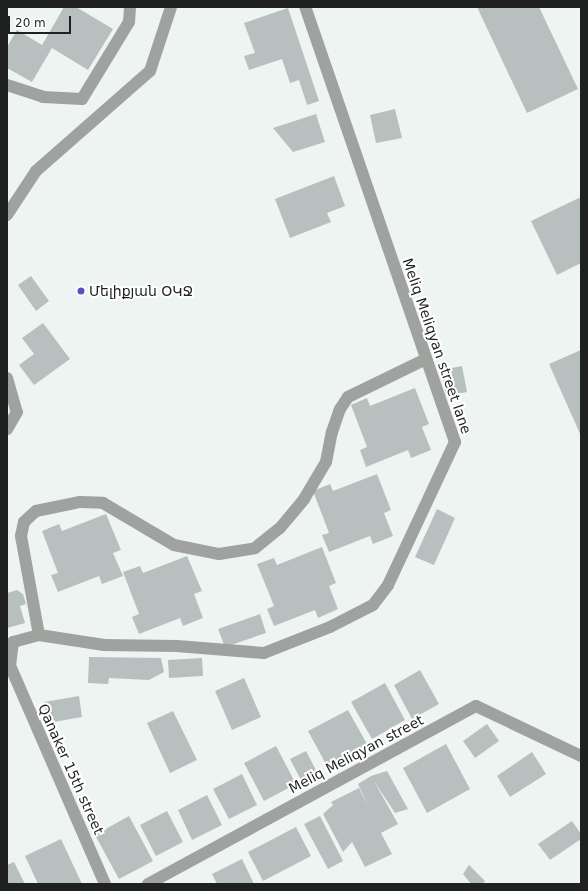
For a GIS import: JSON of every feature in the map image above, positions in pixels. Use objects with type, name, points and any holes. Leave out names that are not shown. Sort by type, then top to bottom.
[{"type":"street","points":[[7,85],[44,97],[82,99],[129,22],[130,7]]},
{"type":"street","points":[[7,215],[36,171],[150,71],[171,7]]},
{"type":"street","name":"Meliq Meliqyan street lane","points":[[10,666],[10,641],[39,635],[104,645],[177,646],[264,653],[330,627],[373,605],[388,585],[455,442],[305,7]]},
{"type":"street","points":[[39,635],[21,536],[24,522],[36,511],[80,502],[104,504],[174,544],[219,554],[255,548],[280,528],[304,499],[326,462],[332,432],[340,409],[348,397],[426,359]]},
{"type":"street","points":[[7,379],[16,412],[7,429]]},
{"type":"street","name":"Qanaker 15th street","points":[[10,666],[105,884]]},
{"type":"street","name":"Meliq Meliqyan street","points":[[148,884],[476,706],[581,756]]},
{"type":"building","points":[[64,7],[76,7],[113,29],[88,70],[52,48],[32,82],[7,68],[7,47],[17,30],[42,45]]},
{"type":"building","points":[[477,7],[539,7],[578,89],[527,113]]},
{"type":"building","points":[[288,8],[319,101],[307,105],[299,80],[290,83],[282,59],[249,70],[244,56],[255,53],[244,23]]},
{"type":"building","points":[[395,109],[402,138],[376,143],[370,115]]},
{"type":"building","points":[[316,114],[325,142],[293,152],[273,128]]},
{"type":"building","points":[[334,176],[345,206],[327,213],[331,222],[290,238],[275,199]]},
{"type":"building","points":[[581,197],[581,263],[557,275],[531,221]]},
{"type":"building","points":[[31,276],[49,301],[36,311],[18,285]]},
{"type":"building","points":[[43,323],[70,359],[34,385],[19,365],[34,354],[22,338]]},
{"type":"building","points":[[581,350],[581,436],[549,364]]},
{"type":"building","points":[[462,366],[467,392],[446,396],[441,370]]},
{"type":"building","points":[[415,388],[429,424],[422,427],[431,450],[411,458],[408,450],[366,467],[360,450],[367,447],[351,405],[367,398],[370,406]]},
{"type":"building","points":[[377,474],[391,510],[384,513],[393,536],[373,544],[370,536],[329,552],[322,535],[329,533],[313,491],[330,484],[333,491]]},
{"type":"building","points":[[437,509],[455,518],[434,565],[415,557]]},
{"type":"building","points":[[106,514],[121,550],[113,553],[123,576],[102,584],[99,576],[58,592],[51,575],[58,573],[42,531],[59,524],[62,531]]},
{"type":"building","points":[[322,547],[336,583],[329,586],[338,609],[318,618],[315,610],[274,626],[267,609],[274,606],[257,564],[274,558],[277,565]]},
{"type":"building","points":[[187,556],[202,591],[194,594],[203,618],[183,626],[180,618],[139,634],[132,617],[139,614],[123,572],[140,566],[143,573]]},
{"type":"building","points":[[17,590],[23,594],[26,604],[20,606],[25,623],[7,628],[7,593]]},
{"type":"building","points":[[260,614],[266,633],[225,647],[218,629]]},
{"type":"building","points":[[89,657],[161,658],[164,672],[149,680],[109,678],[108,684],[88,683]]},
{"type":"building","points":[[202,658],[203,676],[169,678],[168,660]]},
{"type":"building","points":[[420,670],[439,704],[412,719],[394,685]]},
{"type":"building","points":[[244,678],[261,717],[232,730],[215,691]]},
{"type":"building","points":[[385,683],[405,720],[372,739],[351,702]]},
{"type":"building","points":[[79,696],[82,717],[48,723],[44,702]]},
{"type":"building","points":[[348,710],[367,744],[327,766],[308,731]]},
{"type":"building","points":[[173,711],[197,760],[170,773],[147,723]]},
{"type":"building","points":[[487,724],[499,741],[475,758],[463,741]]},
{"type":"building","points":[[446,744],[470,789],[427,813],[403,768]]},
{"type":"building","points":[[276,746],[296,784],[264,801],[244,763]]},
{"type":"building","points":[[306,751],[318,774],[302,782],[290,759]]},
{"type":"building","points":[[532,752],[546,774],[510,797],[497,776]]},
{"type":"building","points":[[387,771],[408,809],[395,813],[374,781],[398,824],[381,833],[392,854],[365,867],[352,842],[343,852],[323,814],[333,805],[331,802],[359,788],[369,808],[358,784],[371,776]]},
{"type":"building","points":[[242,774],[257,805],[229,819],[213,789]]},
{"type":"building","points":[[207,795],[222,825],[192,840],[178,810]]},
{"type":"building","points":[[167,811],[183,842],[156,856],[140,825]]},
{"type":"building","points":[[129,816],[153,861],[119,879],[95,835]]},
{"type":"building","points":[[320,816],[343,861],[328,869],[304,824]]},
{"type":"building","points":[[572,821],[581,834],[581,839],[550,860],[538,844]]},
{"type":"building","points":[[296,827],[311,856],[263,881],[248,852]]},
{"type":"building","points":[[61,839],[82,884],[38,884],[25,856]]},
{"type":"building","points":[[242,859],[254,884],[217,884],[212,874]]},
{"type":"building","points":[[14,862],[25,884],[7,884],[7,865]]},
{"type":"building","points":[[469,865],[485,881],[483,884],[471,884],[463,874]]},
{"type":"place","name":"Մելիքյան ՕԿՋ","points":[[81,291]]}]
